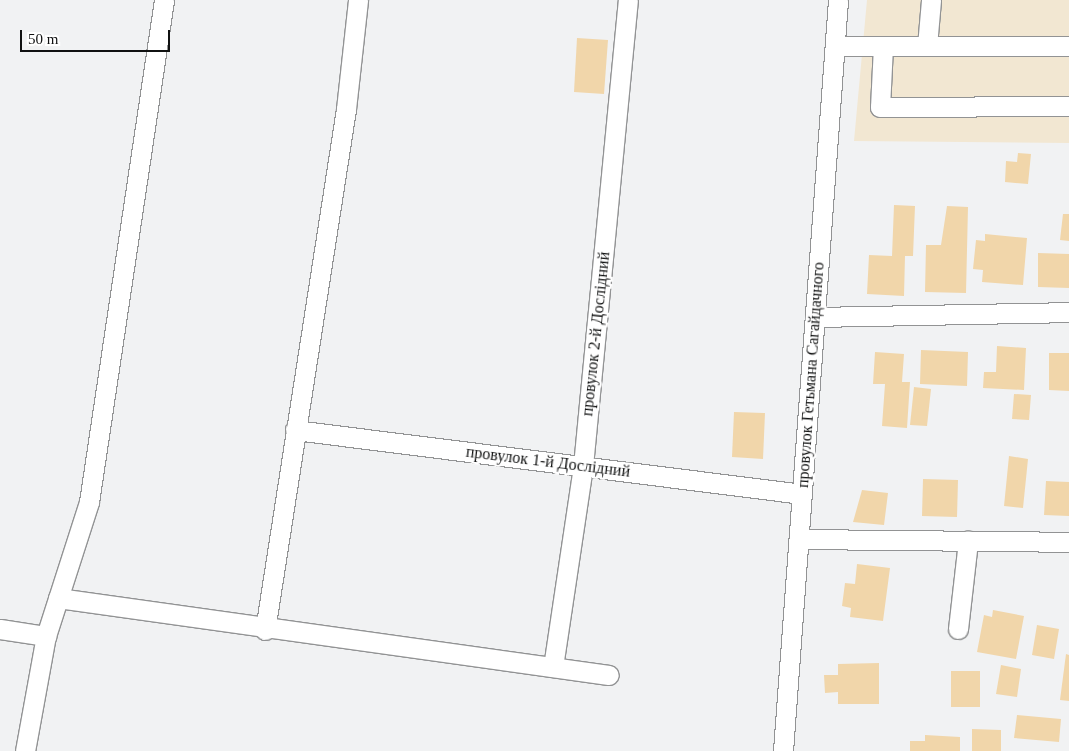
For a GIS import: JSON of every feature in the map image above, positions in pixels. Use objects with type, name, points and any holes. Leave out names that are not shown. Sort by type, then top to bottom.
[{"type":"street","points":[[26,751],[46,636],[88,502],[164,0]]},
{"type":"street","points":[[265,630],[346,109],[358,0]]},
{"type":"street","name":"провулок 2-й Дослідний","points":[[553,667],[583,466],[628,0]]},
{"type":"street","name":"провулок Гетьмана Сагайдачного","points":[[783,751],[838,0]]},
{"type":"street","points":[[927,46],[931,0]]},
{"type":"street","points":[[835,46],[1069,46]]},
{"type":"street","points":[[883,46],[880,107],[1069,106]]},
{"type":"street","points":[[815,318],[1069,312]]},
{"type":"street","name":"провулок 1-й Дослідний","points":[[295,430],[802,494]]},
{"type":"street","points":[[799,539],[1069,542]]},
{"type":"street","points":[[958,630],[968,541]]},
{"type":"street","points":[[58,598],[265,630],[609,675]]},
{"type":"street","points":[[0,629],[46,636]]},
{"type":"shaded area","points":[[867,0],[1069,0],[1069,143],[854,141]]},
{"type":"building","points":[[577,38],[608,40],[604,94],[574,92]]},
{"type":"building","points":[[1018,153],[1031,154],[1028,184],[1005,182],[1006,161],[1017,162]]},
{"type":"building","points":[[894,205],[915,206],[913,256],[905,256],[904,296],[867,294],[869,255],[892,256]]},
{"type":"building","points":[[947,206],[968,207],[966,293],[925,292],[926,245],[941,245]]},
{"type":"building","points":[[1063,214],[1069,214],[1069,241],[1060,240]]},
{"type":"building","points":[[985,234],[1027,238],[1023,285],[982,282],[983,270],[973,269],[976,240],[985,241]]},
{"type":"building","points":[[1038,253],[1069,254],[1069,288],[1038,287]]},
{"type":"building","points":[[997,346],[1026,348],[1024,390],[983,388],[984,372],[996,372]]},
{"type":"building","points":[[921,350],[968,352],[967,386],[920,384]]},
{"type":"building","points":[[875,352],[904,354],[902,382],[910,382],[907,428],[882,426],[885,384],[873,384]]},
{"type":"building","points":[[1049,353],[1069,353],[1069,391],[1049,390]]},
{"type":"building","points":[[914,387],[931,389],[927,426],[910,425]]},
{"type":"building","points":[[1014,394],[1031,395],[1029,420],[1012,419]]},
{"type":"building","points":[[734,412],[765,413],[763,459],[732,457]]},
{"type":"building","points":[[1009,456],[1028,459],[1023,508],[1004,506]]},
{"type":"building","points":[[923,479],[958,480],[957,517],[922,516]]},
{"type":"building","points":[[1046,481],[1069,482],[1069,516],[1044,515]]},
{"type":"building","points":[[862,490],[888,493],[884,525],[853,522]]},
{"type":"building","points":[[857,564],[890,568],[883,621],[850,617],[851,608],[842,606],[845,583],[855,584]]},
{"type":"building","points":[[993,610],[1024,616],[1016,659],[977,652],[984,615],[992,617]]},
{"type":"building","points":[[1037,625],[1059,629],[1054,659],[1032,655]]},
{"type":"building","points":[[1066,654],[1069,655],[1069,701],[1060,700]]},
{"type":"building","points":[[879,663],[879,704],[838,704],[838,692],[825,693],[824,675],[838,675],[838,664]]},
{"type":"building","points":[[1001,665],[1021,669],[1017,697],[996,694]]},
{"type":"building","points":[[951,671],[980,671],[980,707],[951,707]]},
{"type":"building","points":[[1017,715],[1061,719],[1059,742],[1014,738]]},
{"type":"building","points":[[972,729],[1001,730],[1001,751],[972,751]]},
{"type":"building","points":[[925,735],[960,737],[960,751],[910,751],[910,741],[925,741]]}]
